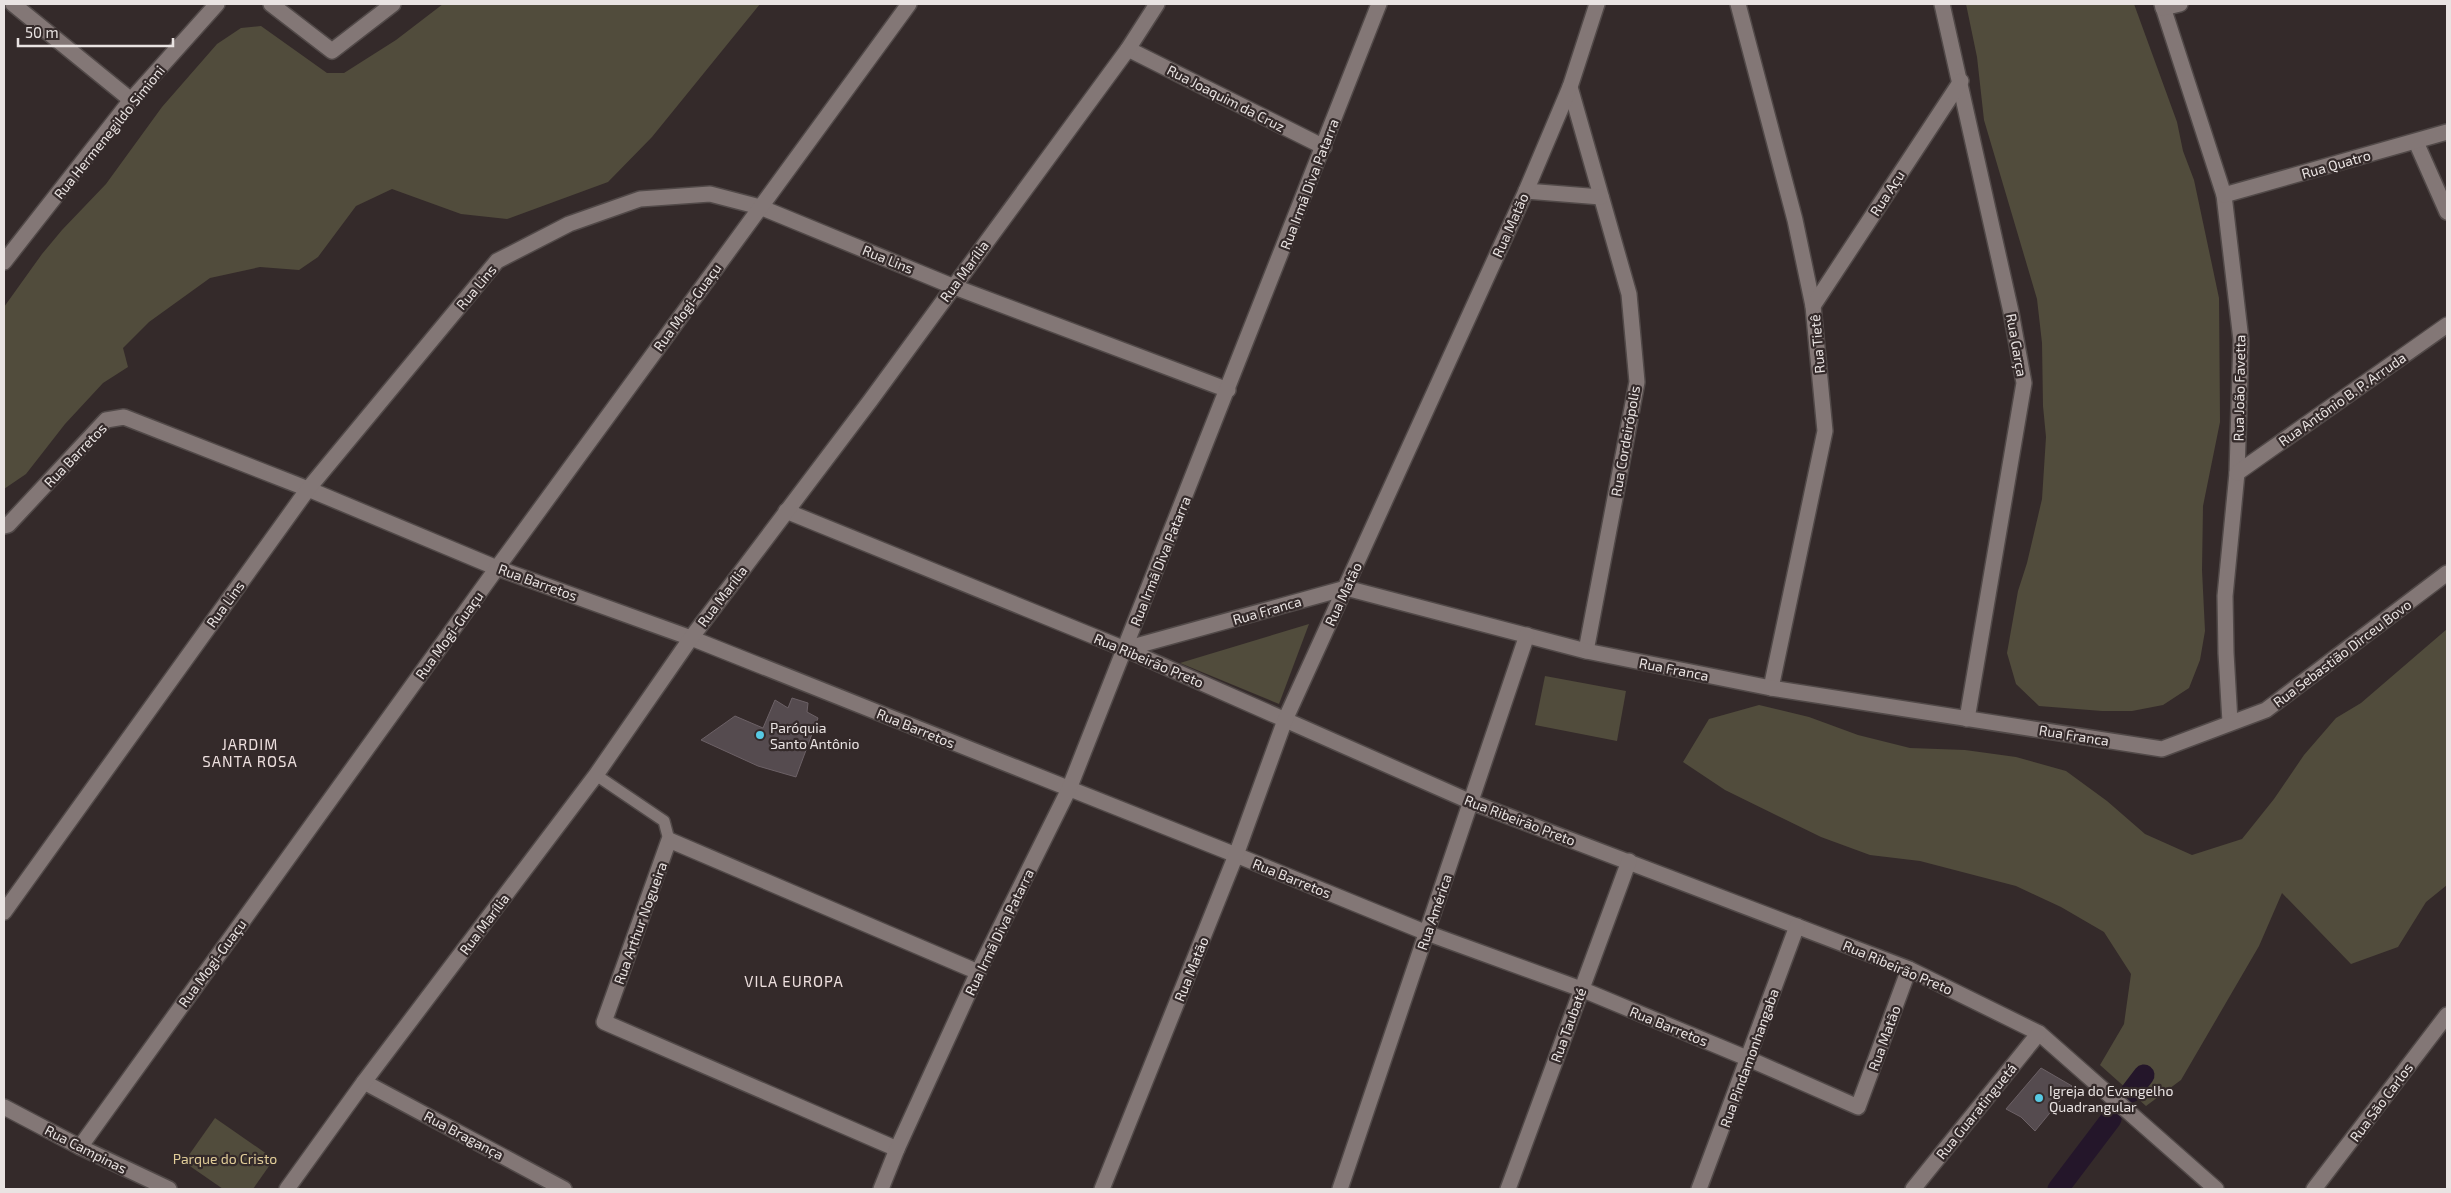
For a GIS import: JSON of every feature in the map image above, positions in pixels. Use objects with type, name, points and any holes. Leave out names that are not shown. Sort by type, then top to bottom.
[{"type":"street","points":[[13,4],[131,100]]},
{"type":"street","name":"Rua Hermenegildo Simioni","points":[[4,262],[131,100],[217,4]]},
{"type":"street","points":[[271,4],[332,51],[393,4]]},
{"type":"street","name":"Rua Mogi-Guaçu","points":[[80,1147],[497,568],[909,4]]},
{"type":"street","name":"Rua Marília","points":[[287,1189],[364,1082],[596,775],[691,638],[870,401],[952,286],[1128,49],[1157,4]]},
{"type":"street","name":"Rua Irmã Diva Patarra","points":[[881,1189],[897,1149],[978,972],[1069,789],[1379,4]]},
{"type":"street","name":"Rua Matão","points":[[1102,1189],[1236,855],[1284,720],[1526,191],[1570,87],[1597,4]]},
{"type":"street","name":"Rua Tietê","points":[[1738,4],[1795,220],[1813,306],[1825,431],[1772,688]]},
{"type":"street","name":"Rua Garça","points":[[1942,4],[2012,312],[2024,384],[1967,720]]},
{"type":"street","points":[[2163,6],[2180,4]]},
{"type":"street","name":"Rua João Favetta","points":[[2163,6],[2224,195],[2241,340],[2237,473],[2226,596],[2226,653],[2230,722]]},
{"type":"street","name":"Rua Joaquim da Cruz","points":[[1128,49],[1324,147]]},
{"type":"street","name":"Rua Açu","points":[[1813,306],[1961,81]]},
{"type":"street","name":"Rua Cordeirópolis","points":[[1570,87],[1629,294],[1637,382],[1586,651]]},
{"type":"street","name":"Rua Quatro","points":[[2224,195],[2447,132]]},
{"type":"street","points":[[2416,142],[2447,212]]},
{"type":"street","points":[[1526,191],[1601,197]]},
{"type":"street","name":"Rua Lins","points":[[4,912],[308,489],[497,261],[569,224],[640,199],[710,194],[760,207],[952,286],[1228,390]]},
{"type":"street","name":"Rua Antônio B. P. Arruda","points":[[2237,473],[2447,325]]},
{"type":"street","name":"Rua Barretos","points":[[4,526],[8,525],[106,420],[124,417],[308,489],[497,568],[691,638],[1236,855],[1426,933],[1580,990],[1749,1059],[1858,1107]]},
{"type":"street","name":"Rua Ribeirão Preto","points":[[786,512],[1125,649],[1472,802],[1909,969],[2039,1033],[2216,1189]]},
{"type":"street","name":"Rua Sebastião Dirceu Bovo","points":[[2230,722],[2266,710],[2447,573]]},
{"type":"street","name":"Rua Franca","points":[[1125,649],[1346,588],[1586,651],[1772,688],[1967,720],[2162,749],[2230,722]]},
{"type":"street","name":"Rua América","points":[[1340,1189],[1527,635]]},
{"type":"street","points":[[669,840],[978,972]]},
{"type":"street","name":"Rua Arthur Nogueira","points":[[669,840],[604,1022],[897,1149]]},
{"type":"street","name":"Rua Taubaté","points":[[1508,1189],[1628,862]]},
{"type":"street","name":"Rua Pindamonhangaba","points":[[1699,1189],[1797,926]]},
{"type":"street","name":"Rua Matão","points":[[1858,1107],[1909,969]]},
{"type":"street","name":"Rua São Carlos","points":[[2314,1189],[2447,1015]]},
{"type":"street","name":"Rua Guaratinguetá","points":[[1913,1189],[2039,1033]]},
{"type":"street","name":"Rua Bragança","points":[[364,1082],[564,1189]]},
{"type":"street","name":"Rua Campinas","points":[[4,1106],[80,1147],[169,1189]]},
{"type":"lane","points":[[596,775],[664,821],[669,840]]},
{"type":"green space","points":[[443,4],[760,4],[652,137],[608,182],[507,219],[461,214],[392,189],[356,206],[318,257],[299,270],[260,267],[210,278],[149,322],[123,348],[128,367],[103,383],[65,424],[26,474],[4,489],[4,307],[42,254],[106,184],[162,107],[217,44],[241,28],[261,26],[327,73],[344,73],[396,40]]},
{"type":"green space","points":[[1966,4],[2134,4],[2177,122],[2183,151],[2194,180],[2219,298],[2220,422],[2203,506],[2202,570],[2205,631],[2200,660],[2189,688],[2163,705],[2132,711],[2102,711],[2039,706],[2016,684],[2007,653],[2018,591],[2027,563],[2042,499],[2046,437],[2043,406],[2042,343],[2037,299],[1984,120],[1977,57]]},
{"type":"green space","points":[[1309,624],[1279,704],[1180,663]]},
{"type":"green space","points":[[2447,629],[2447,885],[2426,902],[2398,947],[2351,964],[2282,893],[2259,946],[2181,1080],[2146,1106],[2100,1065],[2124,1024],[2131,974],[2104,932],[2061,907],[2016,886],[1920,861],[1870,855],[1821,837],[1725,790],[1683,762],[1709,719],[1759,705],[1809,717],[1858,735],[1910,748],[1965,750],[2016,757],[2066,771],[2107,801],[2145,834],[2192,855],[2242,839],[2274,799],[2304,755],[2336,718],[2361,703]]},
{"type":"green space","points":[[1545,676],[1626,691],[1617,741],[1535,725]]},
{"type":"green space","name":"Parque do Cristo","points":[[215,1118],[274,1159],[253,1189],[223,1189],[184,1162]]},
{"type":"building","name":"Paróquia Santo Antônio","points":[[792,698],[808,703],[807,712],[818,718],[796,777],[758,766],[701,740],[735,716],[763,728],[775,700],[788,708]]},
{"type":"building","name":"Igreja do Evangelho Quadrangular","points":[[2041,1068],[2072,1086],[2035,1131],[2021,1117],[2006,1109]]},
{"type":"waterway","points":[[2131,1092],[2144,1075]]},
{"type":"waterway","points":[[2058,1189],[2111,1119]]},
{"type":"place","name":"Paróquia Santo Antônio","points":[[760,735]]},
{"type":"place","name":"Igreja do Evangelho Quadrangular","points":[[2039,1098]]},
{"type":"district","name":"JARDIM SANTA ROSA","points":[[250,752]]},
{"type":"district","name":"VILA EUROPA","points":[[794,981]]}]
